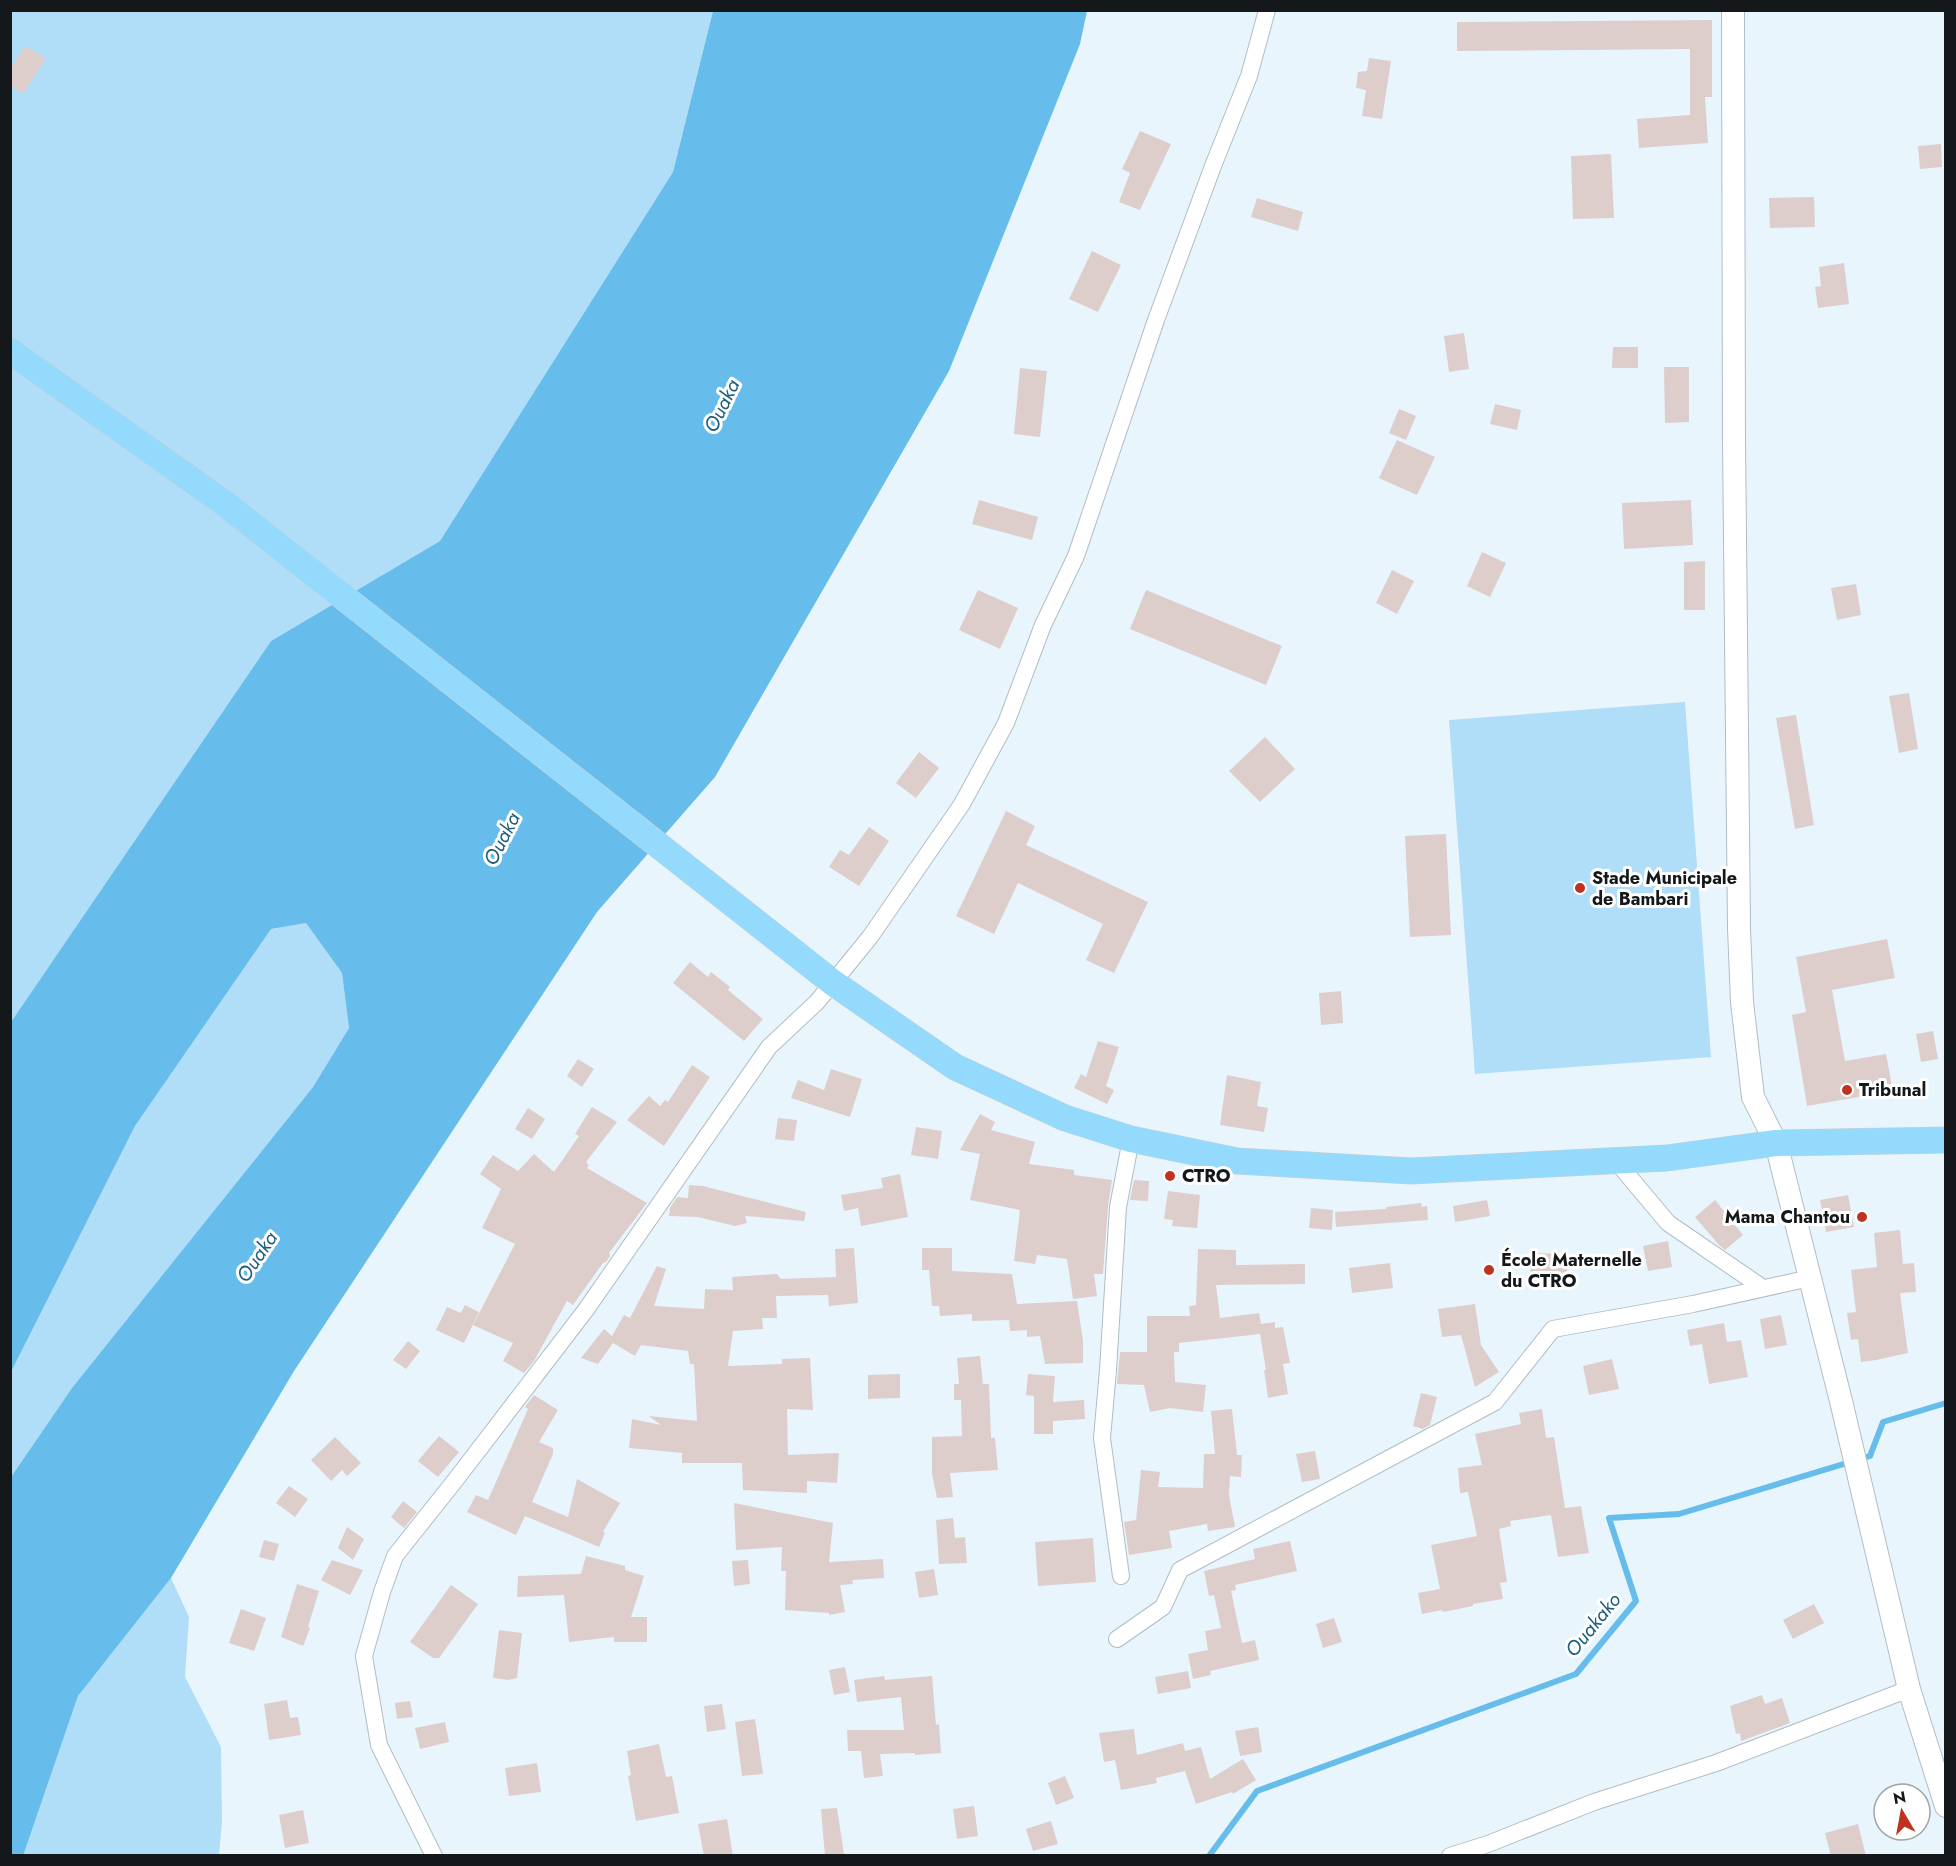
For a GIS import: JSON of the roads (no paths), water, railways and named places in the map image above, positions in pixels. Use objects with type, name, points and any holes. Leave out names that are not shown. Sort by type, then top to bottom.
[{"type":"main road","points":[[10,351],[224,503],[832,982],[956,1067],[1065,1118],[1131,1139],[1238,1161],[1411,1171],[1666,1158],[1776,1143],[1946,1140]]},
{"type":"street","points":[[434,1856],[379,1745],[364,1656],[395,1556],[585,1311],[769,1047],[817,1002],[870,937],[962,804],[1006,723],[1043,625],[1076,556],[1156,320],[1249,76],[1267,10]]},
{"type":"street","points":[[1732,10],[1739,928],[1742,1002],[1753,1097],[1776,1143],[1841,1401],[1909,1689],[1946,1806]]},
{"type":"street","points":[[1121,1576],[1102,1438],[1118,1207],[1131,1139]]},
{"type":"street","points":[[1616,1161],[1668,1222],[1763,1288]]},
{"type":"street","points":[[1117,1639],[1163,1607],[1180,1570],[1495,1402],[1553,1329],[1693,1304],[1810,1278]]},
{"type":"street","points":[[1450,1856],[1488,1844],[1594,1802],[1716,1764],[1909,1689]]},
{"type":"water","name":"Ouaka","points":[[713,11],[1087,11],[1080,44],[949,371],[715,777],[597,912],[294,1371],[171,1578],[78,1696],[23,1856],[10,1855],[11,1477],[72,1388],[313,1087],[349,1028],[342,973],[306,923],[271,929],[135,1126],[11,1372],[11,1022],[271,641],[440,541],[673,172]]},
{"type":"waterway","name":"Ouakako","points":[[1209,1856],[1257,1791],[1576,1674],[1636,1601],[1609,1518],[1679,1514],[1870,1456],[1883,1422],[1946,1403]]},
{"type":"place","name":"Stade Municipale de Bambari","points":[[1580,888]]},
{"type":"place","name":"Tribunal","points":[[1847,1090]]},
{"type":"place","name":"CTRO","points":[[1170,1176]]},
{"type":"place","name":"Mama Chantou","points":[[1862,1217]]},
{"type":"place","name":"École Maternelle du CTRO","points":[[1489,1270]]}]
